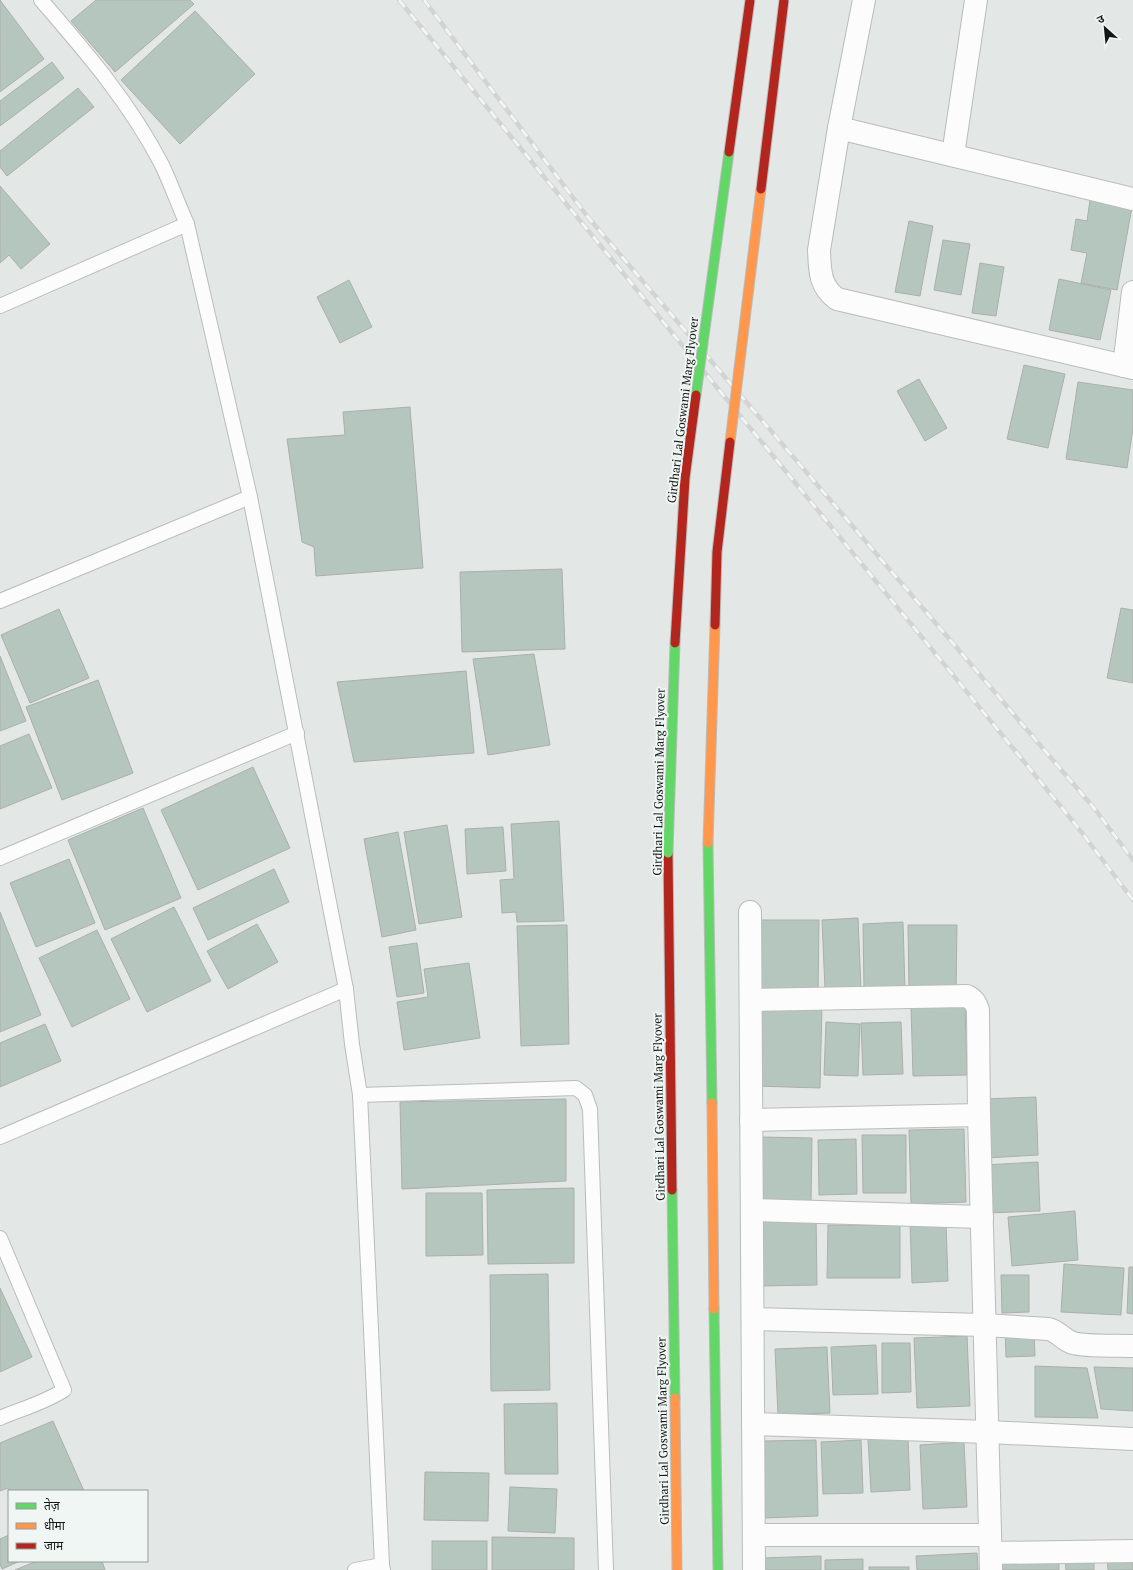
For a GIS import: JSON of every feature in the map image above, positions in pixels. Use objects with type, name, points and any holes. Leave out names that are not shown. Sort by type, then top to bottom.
[{"type":"main road","name":"Girdhari Lal Goswami Marg Flyover","points":[[677,1570],[668,853],[673,684],[685,478],[750,0]]},
{"type":"main road","points":[[718,1570],[708,843],[717,552],[784,0]]},
{"type":"street","points":[[864,0],[839,128],[819,250],[821,273],[824,284],[829,293],[838,299],[1129,367],[1133,292]]},
{"type":"street","points":[[953,155],[976,0]]},
{"type":"street","points":[[839,128],[1133,199]]},
{"type":"street","points":[[750,912],[754,1570]]},
{"type":"street","points":[[751,1000],[967,996],[973,999],[976,1003],[978,1010],[979,1115],[991,1552]]},
{"type":"street","points":[[751,1120],[979,1115]]},
{"type":"street","points":[[752,1210],[982,1217]]},
{"type":"street","points":[[753,1319],[985,1324],[1053,1329],[1066,1340],[1078,1344],[1133,1346]]},
{"type":"street","points":[[753,1424],[988,1432],[1133,1439]]},
{"type":"street","points":[[754,1535],[991,1552],[1133,1551]]},
{"type":"lane","points":[[41,0],[102,72],[134,118],[162,165],[187,224],[250,497],[346,989],[352,1044],[360,1095],[382,1567],[355,1570]]},
{"type":"lane","points":[[0,306],[187,224]]},
{"type":"lane","points":[[0,601],[250,497]]},
{"type":"lane","points":[[0,858],[297,733]]},
{"type":"lane","points":[[0,1137],[346,989]]},
{"type":"lane","points":[[360,1095],[576,1088],[585,1095],[590,1109],[606,1570]]},
{"type":"lane","points":[[0,1238],[64,1390],[50,1399],[0,1418]]},
{"type":"building","points":[[0,0],[44,59],[0,92]]},
{"type":"building","points":[[96,0],[190,0],[194,4],[115,72],[71,21]]},
{"type":"building","points":[[195,11],[255,74],[180,144],[121,80]]},
{"type":"building","points":[[52,62],[64,78],[0,126],[0,101]]},
{"type":"building","points":[[78,88],[94,107],[7,176],[0,167],[0,151]]},
{"type":"building","points":[[0,186],[50,244],[21,269],[9,255],[0,263]]},
{"type":"building","points":[[1090,200],[1132,207],[1117,290],[1081,283],[1087,253],[1071,250],[1076,219],[1087,221]]},
{"type":"building","points":[[909,221],[933,226],[920,296],[895,292]]},
{"type":"building","points":[[943,240],[970,244],[961,295],[934,290]]},
{"type":"building","points":[[980,263],[1004,267],[996,316],[972,313]]},
{"type":"building","points":[[1059,279],[1111,290],[1100,340],[1049,330]]},
{"type":"building","points":[[349,280],[372,327],[340,343],[317,297]]},
{"type":"building","points":[[1024,365],[1065,374],[1048,448],[1007,439]]},
{"type":"building","points":[[919,379],[947,428],[925,441],[897,391]]},
{"type":"building","points":[[1078,382],[1133,390],[1133,428],[1127,468],[1066,459]]},
{"type":"building","points":[[410,407],[423,568],[316,576],[314,547],[302,542],[287,439],[345,435],[343,412]]},
{"type":"building","points":[[562,569],[565,649],[462,652],[460,572]]},
{"type":"building","points":[[1121,608],[1133,610],[1133,683],[1107,678]]},
{"type":"building","points":[[59,609],[89,678],[30,703],[1,635]]},
{"type":"building","points":[[534,654],[550,745],[488,755],[473,659]]},
{"type":"building","points":[[0,656],[26,721],[0,731]]},
{"type":"building","points":[[466,671],[474,753],[354,762],[337,682]]},
{"type":"building","points":[[98,680],[133,773],[62,800],[26,707]]},
{"type":"building","points":[[29,734],[52,788],[0,809],[0,746]]},
{"type":"building","points":[[253,767],[290,848],[198,890],[161,810]]},
{"type":"building","points":[[143,808],[181,898],[105,930],[68,840]]},
{"type":"building","points":[[559,821],[564,921],[517,922],[516,912],[502,913],[500,880],[514,879],[511,824]]},
{"type":"building","points":[[447,825],[462,917],[419,924],[404,832]]},
{"type":"building","points":[[503,827],[506,871],[467,874],[465,829]]},
{"type":"building","points":[[398,832],[416,930],[382,937],[364,839]]},
{"type":"building","points":[[69,859],[95,923],[36,947],[10,883]]},
{"type":"building","points":[[274,869],[289,902],[208,940],[193,908]]},
{"type":"building","points":[[174,907],[211,981],[147,1012],[111,939]]},
{"type":"building","points":[[0,912],[41,1015],[0,1032]]},
{"type":"building","points":[[858,918],[861,988],[825,989],[822,920]]},
{"type":"building","points":[[757,920],[819,920],[818,993],[756,992]]},
{"type":"building","points":[[903,922],[905,990],[864,991],[863,924]]},
{"type":"building","points":[[257,924],[278,962],[228,989],[207,951]]},
{"type":"building","points":[[567,925],[569,1044],[521,1046],[517,926]]},
{"type":"building","points":[[908,925],[957,925],[956,992],[909,992]]},
{"type":"building","points":[[97,930],[130,999],[72,1027],[39,958]]},
{"type":"building","points":[[417,943],[424,993],[397,997],[389,947]]},
{"type":"building","points":[[469,963],[480,1038],[404,1050],[397,1002],[428,997],[424,969]]},
{"type":"building","points":[[965,1004],[967,1075],[913,1076],[911,1006]]},
{"type":"building","points":[[756,1005],[822,1006],[820,1088],[754,1086]]},
{"type":"building","points":[[826,1022],[860,1024],[858,1076],[824,1075]]},
{"type":"building","points":[[901,1022],[903,1074],[863,1075],[861,1023]]},
{"type":"building","points":[[45,1024],[61,1061],[0,1087],[0,1043]]},
{"type":"building","points":[[1036,1097],[1038,1155],[986,1158],[984,1099]]},
{"type":"building","points":[[566,1099],[566,1181],[402,1189],[400,1102]]},
{"type":"building","points":[[964,1129],[966,1202],[911,1204],[909,1130]]},
{"type":"building","points":[[862,1135],[906,1135],[906,1193],[863,1193]]},
{"type":"building","points":[[761,1137],[812,1138],[811,1203],[760,1203]]},
{"type":"building","points":[[856,1139],[857,1194],[819,1195],[818,1140]]},
{"type":"building","points":[[1038,1162],[1040,1211],[987,1213],[985,1165]]},
{"type":"building","points":[[574,1188],[574,1263],[488,1264],[487,1190]]},
{"type":"building","points":[[426,1193],[482,1193],[483,1255],[426,1256]]},
{"type":"building","points":[[1075,1211],[1078,1260],[1012,1266],[1008,1217]]},
{"type":"building","points":[[816,1214],[817,1285],[760,1286],[759,1215]]},
{"type":"building","points":[[946,1222],[948,1281],[912,1283],[910,1223]]},
{"type":"building","points":[[828,1225],[900,1225],[900,1278],[827,1278]]},
{"type":"building","points":[[1064,1264],[1124,1268],[1121,1315],[1061,1312]]},
{"type":"building","points":[[1129,1267],[1133,1267],[1133,1314],[1127,1313]]},
{"type":"building","points":[[548,1274],[550,1390],[491,1391],[490,1275]]},
{"type":"building","points":[[1001,1275],[1029,1275],[1029,1312],[1002,1313]]},
{"type":"building","points":[[0,1288],[32,1357],[0,1372]]},
{"type":"building","points":[[1034,1328],[1035,1356],[1006,1357],[1005,1329]]},
{"type":"building","points":[[967,1336],[970,1406],[917,1408],[914,1338]]},
{"type":"building","points":[[882,1343],[910,1343],[911,1392],[882,1393]]},
{"type":"building","points":[[876,1345],[878,1394],[833,1395],[831,1347]]},
{"type":"building","points":[[827,1347],[830,1413],[778,1415],[775,1349]]},
{"type":"building","points":[[1035,1366],[1087,1368],[1098,1418],[1035,1417]]},
{"type":"building","points":[[1094,1367],[1133,1368],[1133,1411],[1101,1409]]},
{"type":"building","points":[[557,1403],[558,1474],[505,1474],[504,1404]]},
{"type":"building","points":[[53,1421],[84,1490],[9,1490],[8,1488],[0,1491],[0,1443]]},
{"type":"building","points":[[908,1437],[910,1490],[871,1492],[868,1439]]},
{"type":"building","points":[[816,1440],[818,1516],[765,1518],[763,1441]]},
{"type":"building","points":[[861,1440],[863,1493],[823,1494],[821,1442]]},
{"type":"building","points":[[964,1442],[967,1507],[923,1509],[920,1445]]},
{"type":"building","points":[[425,1472],[489,1473],[488,1521],[424,1520]]},
{"type":"building","points":[[510,1487],[557,1489],[555,1533],[508,1531]]},
{"type":"building","points":[[8,1535],[8,1562],[18,1562],[2,1569],[0,1564],[0,1539]]},
{"type":"building","points":[[492,1537],[574,1538],[574,1570],[492,1570]]},
{"type":"building","points":[[432,1541],[487,1541],[487,1570],[432,1570]]},
{"type":"building","points":[[977,1553],[978,1570],[917,1570],[916,1556]]},
{"type":"building","points":[[821,1556],[821,1570],[761,1570],[761,1558]]},
{"type":"building","points":[[1107,1556],[1133,1556],[1133,1570],[1108,1570]]},
{"type":"building","points":[[1059,1558],[1059,1570],[1002,1570],[1002,1560]]},
{"type":"building","points":[[1065,1558],[1094,1558],[1094,1570],[1066,1570]]},
{"type":"building","points":[[863,1559],[863,1570],[825,1570],[825,1560]]},
{"type":"building","points":[[35,1562],[102,1562],[105,1570],[15,1570]]},
{"type":"building","points":[[869,1567],[909,1567],[909,1570],[869,1570]]},
{"type":"railway","points":[[399,0],[1076,825],[1133,900]]},
{"type":"railway","points":[[424,0],[587,216],[1094,808],[1133,860]]},
{"type":"traffic: fast","points":[[696,395],[729,152]]},
{"type":"traffic: fast","points":[[668,853],[675,643]]},
{"type":"traffic: fast","points":[[708,843],[712,1103]]},
{"type":"traffic: fast","points":[[672,1190],[675,1398]]},
{"type":"traffic: fast","points":[[714,1309],[718,1570]]},
{"type":"traffic: slow","points":[[730,442],[761,189]]},
{"type":"traffic: slow","points":[[708,843],[715,625]]},
{"type":"traffic: slow","points":[[712,1103],[714,1309]]},
{"type":"traffic: slow","points":[[675,1398],[677,1570]]},
{"type":"traffic: jam","points":[[729,152],[750,0]]},
{"type":"traffic: jam","points":[[761,189],[784,0]]},
{"type":"traffic: jam","points":[[675,643],[685,478],[696,395]]},
{"type":"traffic: jam","points":[[715,625],[717,552],[730,442]]},
{"type":"traffic: jam","points":[[668,853],[672,1190]]}]
